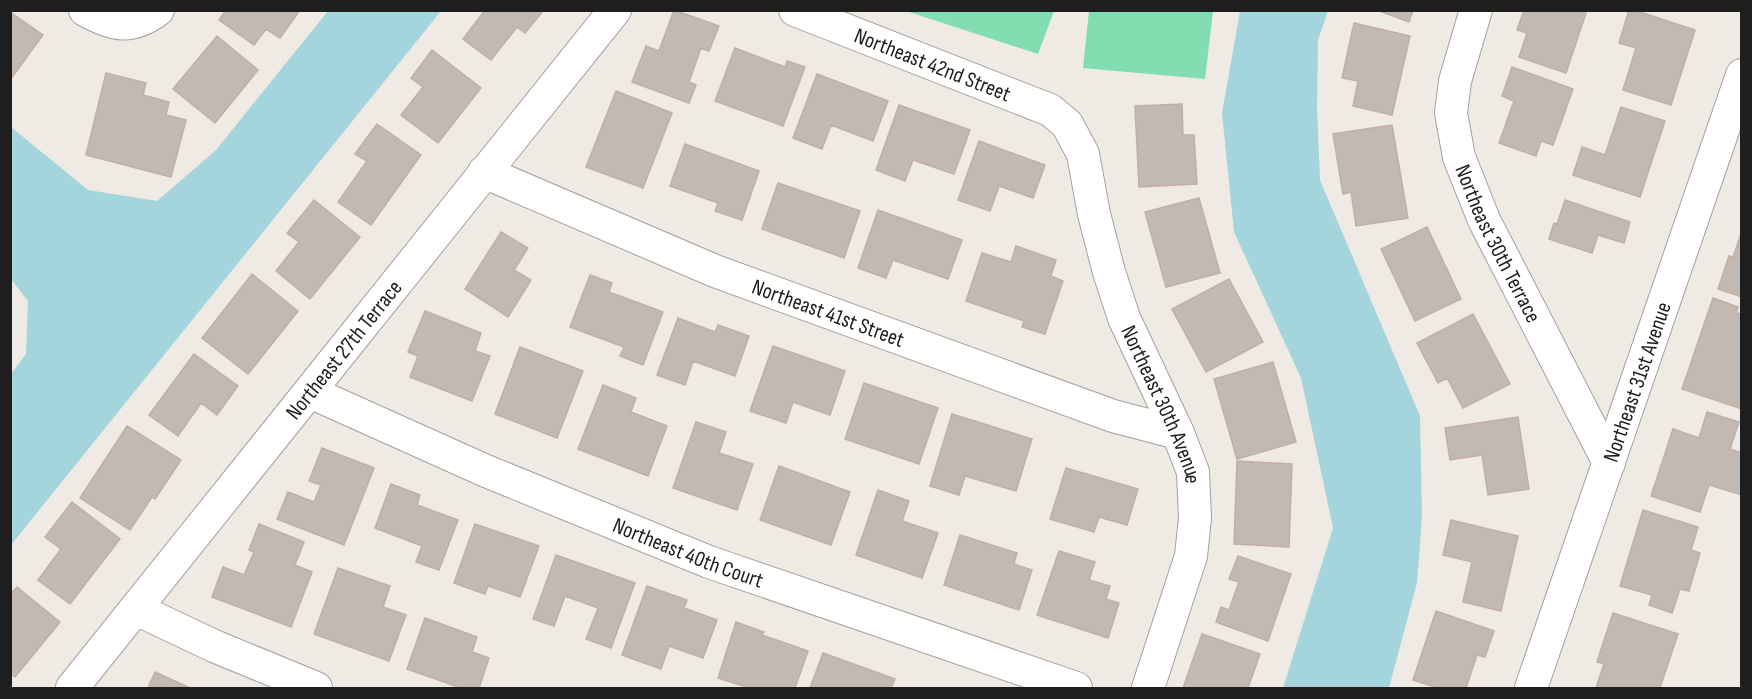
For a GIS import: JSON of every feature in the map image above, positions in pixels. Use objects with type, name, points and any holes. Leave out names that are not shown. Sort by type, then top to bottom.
[{"type":"street","points":[[85,10],[105,21],[124,25],[146,19],[158,10]]},
{"type":"street","name":"Northeast 27th Terrace","points":[[72,688],[615,10]]},
{"type":"street","name":"Northeast 42nd Street","points":[[795,10],[1050,110],[1067,124]]},
{"type":"street","name":"Northeast 30th Terrace","points":[[1476,10],[1455,81],[1451,113],[1459,157],[1484,220],[1609,463]]},
{"type":"street","name":"Northeast 31st Avenue","points":[[1531,688],[1742,75]]},
{"type":"street","name":"Northeast 30th Avenue","points":[[1067,124],[1083,154],[1094,214],[1124,318],[1178,433],[1193,472],[1195,518],[1191,556],[1148,688]]},
{"type":"street","name":"Northeast 41st Street","points":[[484,172],[715,271],[1113,416],[1178,433]]},
{"type":"street","name":"Northeast 40th Court","points":[[310,392],[486,471],[709,562],[1076,688]]},
{"type":"street","points":[[136,609],[214,646],[316,688]]},
{"type":"green space","points":[[906,11],[1054,11],[1038,54]]},
{"type":"green space","points":[[1089,11],[1213,11],[1205,79],[1083,68]]},
{"type":"water","points":[[328,11],[441,11],[11,545],[11,374],[26,354],[28,301],[11,279],[11,127],[88,190],[157,201],[216,150]]},
{"type":"water","points":[[1240,11],[1328,11],[1318,40],[1317,108],[1320,180],[1420,416],[1422,517],[1417,583],[1389,688],[1283,688],[1333,528],[1301,378],[1234,232],[1222,113]]},
{"type":"building","points":[[226,10],[300,10],[280,38],[266,29],[254,45],[219,20]]},
{"type":"building","points":[[485,10],[543,11],[525,33],[517,27],[491,60],[463,39]]},
{"type":"building","points":[[674,10],[719,26],[709,51],[701,48],[689,82],[696,85],[689,103],[632,82],[646,46],[659,51]]},
{"type":"building","points":[[1377,10],[1413,10],[1409,22]]},
{"type":"building","points":[[1524,10],[1587,10],[1566,73],[1519,57],[1527,33],[1517,30]]},
{"type":"building","points":[[1629,10],[1695,30],[1671,105],[1623,90],[1636,48],[1619,43]]},
{"type":"building","points":[[10,12],[43,35],[10,80]]},
{"type":"building","points":[[1354,23],[1410,36],[1392,115],[1353,106],[1358,81],[1342,78]]},
{"type":"building","points":[[217,36],[258,70],[215,123],[173,89]]},
{"type":"building","points":[[735,48],[785,67],[787,61],[805,67],[783,126],[715,101]]},
{"type":"building","points":[[432,50],[481,88],[438,143],[401,115],[423,87],[411,78]]},
{"type":"building","points":[[1512,67],[1573,89],[1553,145],[1541,141],[1536,156],[1499,143],[1514,101],[1502,96]]},
{"type":"building","points":[[106,73],[146,83],[143,95],[169,102],[166,115],[186,120],[171,177],[86,155]]},
{"type":"building","points":[[817,74],[888,101],[873,141],[831,125],[822,149],[793,138]]},
{"type":"building","points":[[616,91],[672,113],[643,188],[586,167]]},
{"type":"building","points":[[1182,104],[1183,135],[1194,135],[1197,184],[1139,187],[1135,106]]},
{"type":"building","points":[[899,105],[970,130],[954,174],[913,160],[905,181],[876,170]]},
{"type":"building","points":[[1621,107],[1665,121],[1640,197],[1573,175],[1582,147],[1605,155]]},
{"type":"building","points":[[377,124],[421,155],[371,225],[338,202],[367,161],[355,154]]},
{"type":"building","points":[[1392,125],[1408,218],[1356,226],[1351,192],[1343,194],[1333,134]]},
{"type":"building","points":[[979,141],[1045,165],[1033,198],[999,186],[990,211],[958,200]]},
{"type":"building","points":[[685,144],[759,171],[742,220],[715,211],[718,203],[670,186]]},
{"type":"building","points":[[778,183],[860,211],[844,258],[762,229]]},
{"type":"building","points":[[1199,198],[1220,273],[1166,287],[1145,212]]},
{"type":"building","points":[[314,200],[360,237],[310,299],[276,271],[299,242],[287,233]]},
{"type":"building","points":[[1565,200],[1630,222],[1624,243],[1598,235],[1592,253],[1549,239]]},
{"type":"building","points":[[878,210],[962,240],[948,279],[893,260],[886,278],[858,268]]},
{"type":"building","points":[[1427,227],[1461,299],[1415,321],[1381,249]]},
{"type":"building","points":[[1742,231],[1742,297],[1718,289],[1729,256],[1733,257]]},
{"type":"building","points":[[501,232],[528,248],[514,270],[531,280],[508,317],[465,289]]},
{"type":"building","points":[[1016,246],[1056,260],[1051,276],[1063,281],[1045,334],[1022,327],[1024,321],[966,301],[982,253],[1011,262]]},
{"type":"building","points":[[252,274],[298,311],[248,374],[202,338]]},
{"type":"building","points":[[590,275],[612,283],[609,292],[663,312],[643,365],[620,356],[624,347],[570,327]]},
{"type":"building","points":[[1229,279],[1263,342],[1206,372],[1172,309]]},
{"type":"building","points":[[1713,298],[1738,307],[1736,313],[1742,314],[1742,409],[1682,389]]},
{"type":"building","points":[[425,311],[481,333],[475,351],[490,356],[472,401],[410,377],[418,356],[408,352]]},
{"type":"building","points":[[1473,314],[1510,384],[1463,408],[1447,378],[1438,383],[1417,343]]},
{"type":"building","points":[[678,318],[715,332],[718,325],[749,336],[735,376],[693,361],[685,385],[657,375]]},
{"type":"building","points":[[773,346],[845,371],[830,415],[793,402],[786,423],[750,411]]},
{"type":"building","points":[[520,347],[583,371],[557,438],[495,414]]},
{"type":"building","points":[[194,354],[238,386],[217,415],[201,403],[178,436],[149,415]]},
{"type":"building","points":[[1273,362],[1296,442],[1237,459],[1214,379]]},
{"type":"building","points":[[864,383],[938,408],[919,464],[845,439]]},
{"type":"building","points":[[603,385],[636,398],[631,412],[667,426],[648,476],[578,449]]},
{"type":"building","points":[[1707,412],[1739,422],[1730,449],[1742,453],[1742,495],[1709,485],[1700,512],[1651,496],[1673,429],[1699,438]]},
{"type":"building","points":[[952,414],[1032,439],[1016,491],[965,476],[959,495],[930,486]]},
{"type":"building","points":[[1518,417],[1529,489],[1488,495],[1482,455],[1450,460],[1445,428]]},
{"type":"building","points":[[696,422],[726,432],[719,453],[753,464],[737,510],[673,488]]},
{"type":"building","points":[[127,426],[181,460],[155,499],[152,497],[130,530],[80,498]]},
{"type":"building","points":[[322,448],[374,468],[344,545],[277,519],[288,492],[314,502],[321,485],[309,481]]},
{"type":"building","points":[[1237,461],[1292,464],[1289,547],[1234,544]]},
{"type":"building","points":[[779,466],[850,492],[831,545],[760,520]]},
{"type":"building","points":[[1066,468],[1138,489],[1127,525],[1099,517],[1094,532],[1050,519]]},
{"type":"building","points":[[391,484],[420,495],[417,505],[458,520],[439,570],[416,562],[422,546],[375,528]]},
{"type":"building","points":[[878,490],[909,501],[902,521],[938,533],[922,578],[856,555]]},
{"type":"building","points":[[72,502],[120,539],[70,604],[38,580],[61,549],[45,537]]},
{"type":"building","points":[[1643,510],[1698,527],[1691,550],[1700,553],[1689,591],[1680,589],[1672,613],[1649,605],[1652,595],[1620,586]]},
{"type":"building","points":[[1451,520],[1518,536],[1501,611],[1463,602],[1472,562],[1443,555]]},
{"type":"building","points":[[259,524],[304,542],[295,565],[312,572],[291,627],[212,597],[223,567],[244,575],[254,552],[249,550]]},
{"type":"building","points":[[475,524],[539,546],[520,597],[488,586],[485,594],[454,583]]},
{"type":"building","points":[[960,535],[1017,553],[1014,564],[1032,570],[1019,610],[944,585]]},
{"type":"building","points":[[1059,551],[1095,562],[1089,580],[1110,586],[1106,599],[1119,603],[1108,638],[1037,615]]},
{"type":"building","points":[[556,555],[635,583],[611,648],[586,639],[598,608],[565,596],[554,626],[533,619]]},
{"type":"building","points":[[1238,556],[1291,574],[1268,641],[1216,622],[1221,607],[1229,610],[1239,582],[1229,579]]},
{"type":"building","points":[[338,568],[390,586],[383,607],[406,615],[389,661],[314,634]]},
{"type":"building","points":[[647,586],[687,600],[684,608],[717,620],[703,658],[669,646],[661,669],[622,655]]},
{"type":"building","points":[[17,587],[60,622],[15,677],[10,673],[10,595]]},
{"type":"building","points":[[1436,611],[1494,631],[1485,657],[1477,655],[1466,688],[1438,688],[1413,680]]},
{"type":"building","points":[[1613,613],[1678,634],[1660,688],[1596,688],[1604,664],[1597,662]]},
{"type":"building","points":[[425,618],[477,637],[472,652],[489,658],[479,688],[461,688],[407,669]]},
{"type":"building","points":[[736,622],[764,632],[762,635],[808,651],[795,688],[749,688],[718,678]]},
{"type":"building","points":[[1202,634],[1260,654],[1248,688],[1183,688]]},
{"type":"building","points":[[823,653],[895,679],[891,688],[810,688]]},
{"type":"building","points":[[155,672],[190,688],[148,688]]}]
